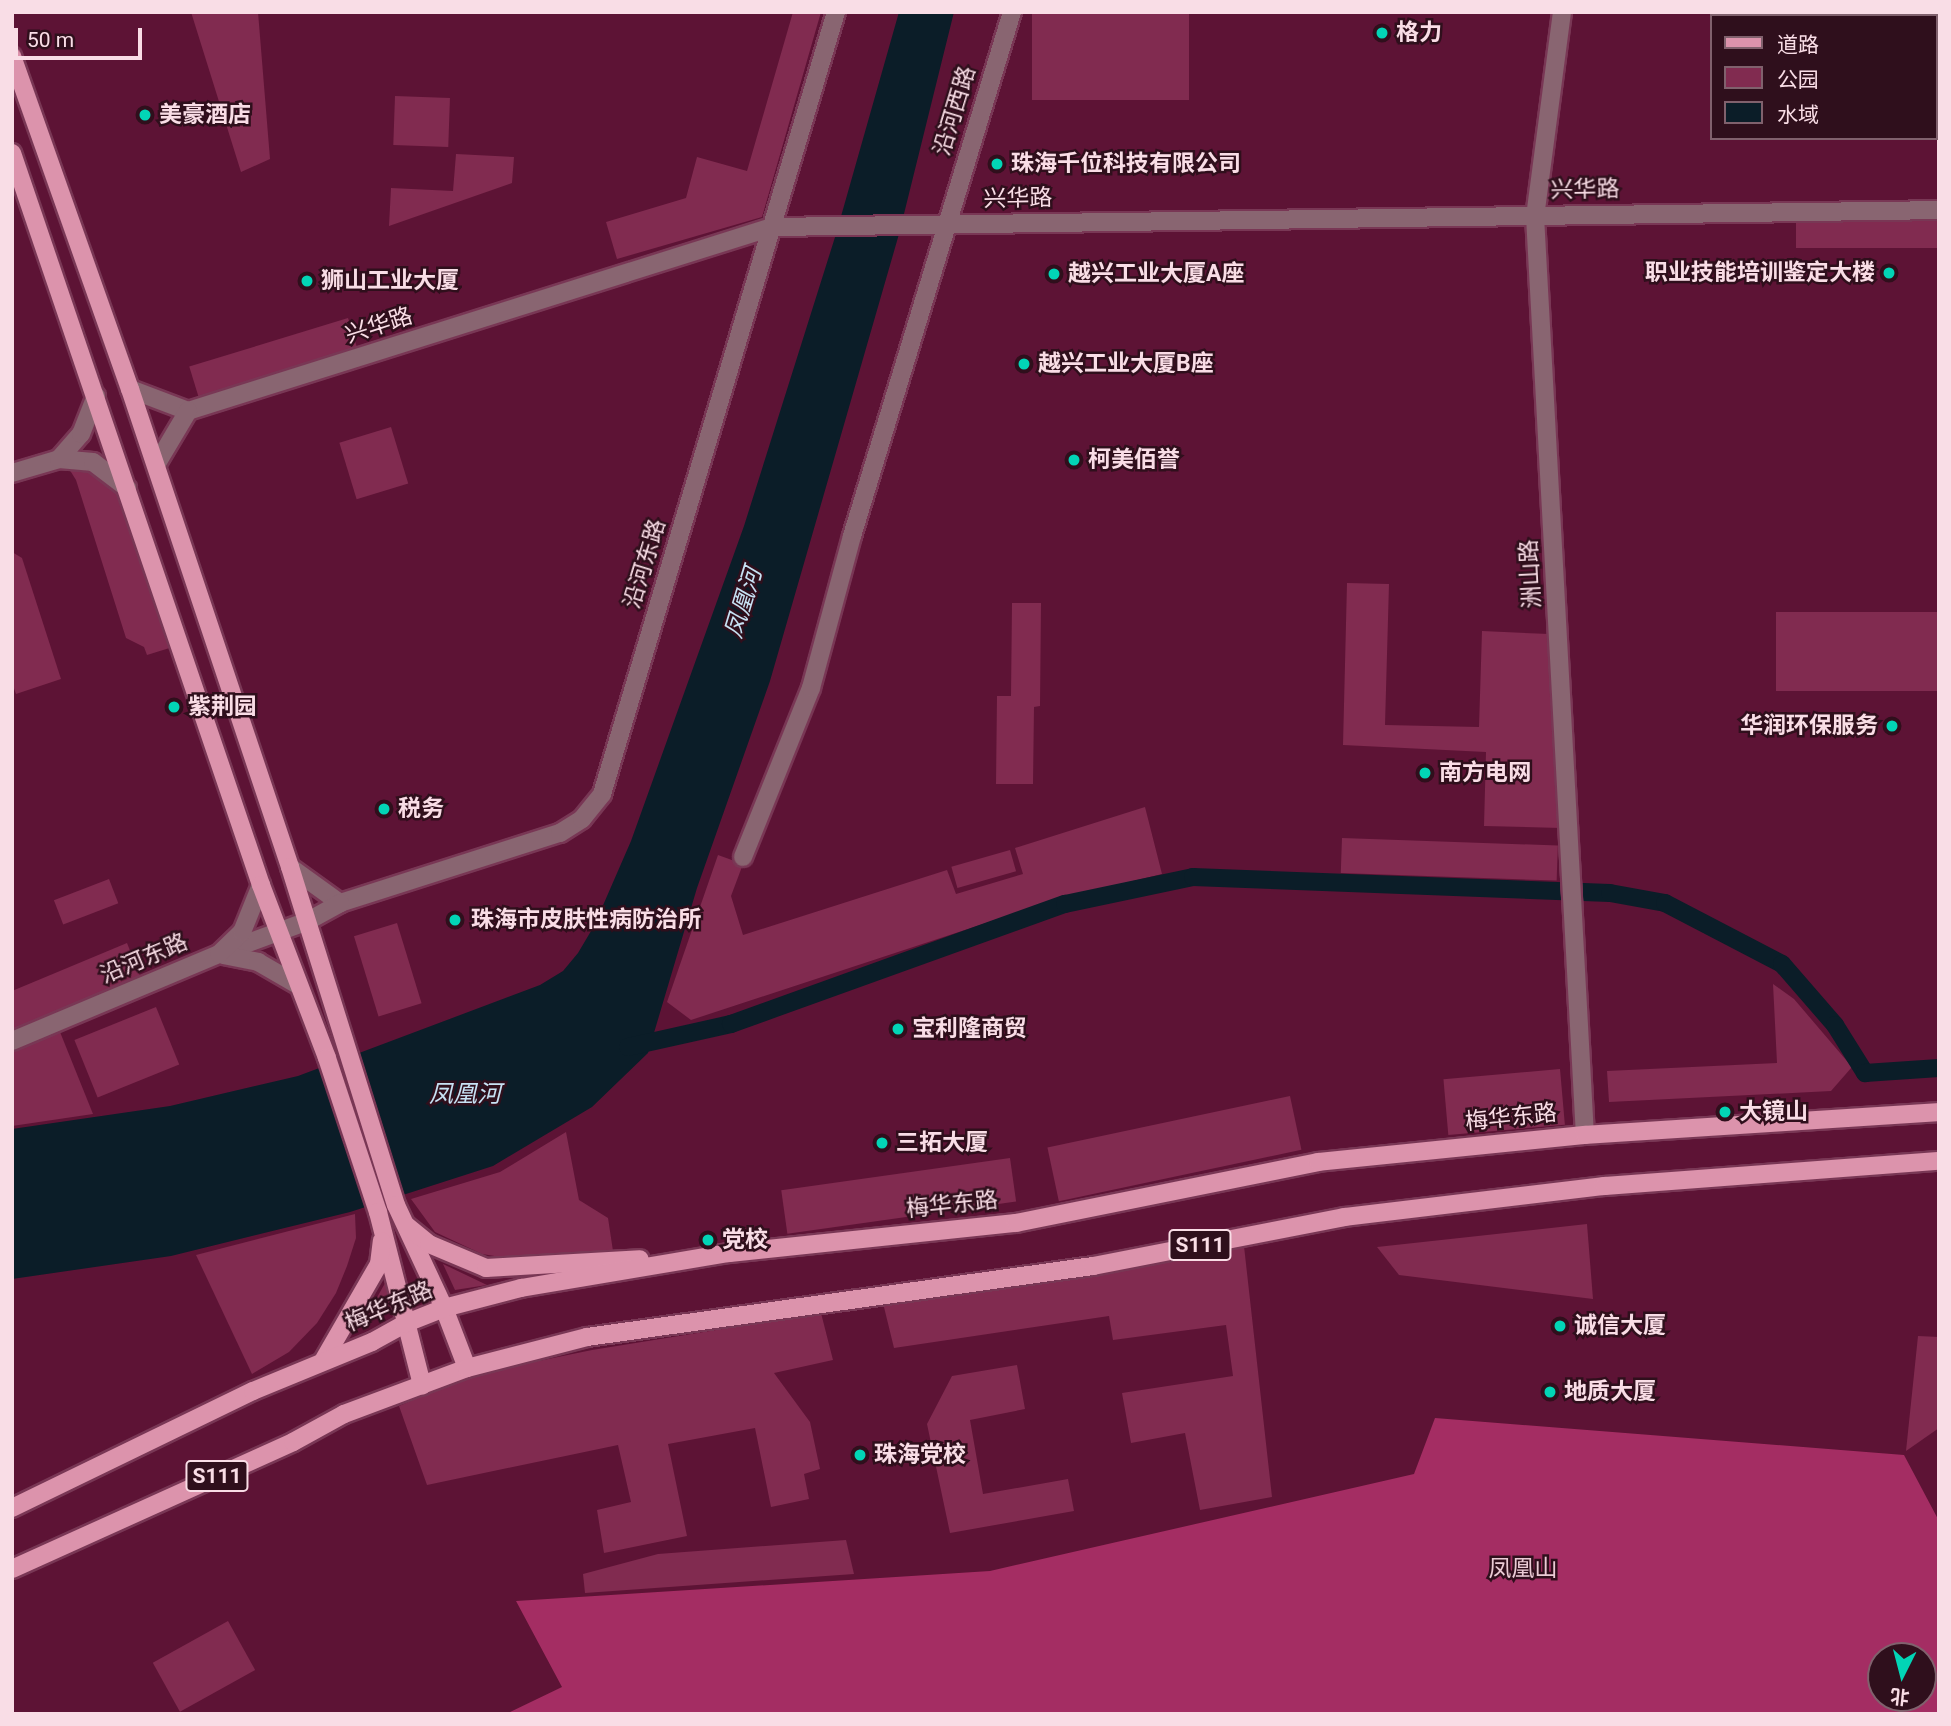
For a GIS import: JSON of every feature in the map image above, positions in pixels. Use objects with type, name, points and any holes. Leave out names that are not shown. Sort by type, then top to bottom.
[{"type":"main road","points":[[12,56],[156,465],[308,921],[396,1205],[444,1308],[467,1368]]},
{"type":"main road","points":[[12,153],[261,885],[296,984],[327,1058],[378,1212],[404,1324],[422,1385]]},
{"type":"main road","name":"梅华东路","points":[[12,1508],[253,1391],[372,1342],[404,1324],[444,1308],[521,1287],[729,1253],[1016,1223],[1318,1161],[1584,1135],[1939,1112]]},
{"type":"main road","name":"S111","points":[[12,1569],[293,1442],[344,1414],[467,1368],[587,1337],[1093,1266],[1344,1217],[1604,1186],[1939,1161]]},
{"type":"main road","points":[[405,1225],[429,1244],[486,1268],[507,1269],[598,1260],[682,1262]]},
{"type":"main road","points":[[323,1361],[379,1264],[383,1234]]},
{"type":"street","name":"沿河东路","points":[[12,1041],[219,954],[308,921],[340,903],[560,833],[582,819],[602,794],[836,12]]},
{"type":"street","name":"沿河西路","points":[[743,857],[811,688],[852,536],[937,259],[945,224],[1012,12]]},
{"type":"street","name":"洲山路","points":[[1562,12],[1535,216],[1584,1135]]},
{"type":"street","name":"兴华路","points":[[188,411],[772,227],[1939,210]]},
{"type":"street","points":[[130,389],[188,411],[156,465]]},
{"type":"street","points":[[59,459],[81,434],[96,396]]},
{"type":"street","points":[[12,473],[59,459],[93,462],[127,488]]},
{"type":"street","points":[[290,867],[340,903]]},
{"type":"street","name":"沿河东路","points":[[219,954],[242,932],[261,885]]},
{"type":"street","points":[[219,954],[258,962],[296,984]]},
{"type":"green space","points":[[191,12],[258,12],[270,159],[241,172]]},
{"type":"green space","points":[[793,12],[821,12],[762,217],[617,259],[606,222],[686,198],[697,157],[747,171]]},
{"type":"green space","points":[[1032,12],[1189,12],[1189,100],[1032,100]]},
{"type":"green space","points":[[395,96],[450,98],[448,147],[393,145]]},
{"type":"green space","points":[[456,154],[514,157],[512,183],[389,226],[391,188],[453,191]]},
{"type":"green space","points":[[1796,217],[1939,217],[1939,248],[1796,248]]},
{"type":"green space","points":[[348,318],[358,351],[199,399],[189,367]]},
{"type":"green space","points":[[391,427],[408,483],[357,499],[339,443]]},
{"type":"green space","points":[[66,464],[91,468],[124,492],[176,646],[147,655],[144,647],[126,638],[76,480]]},
{"type":"green space","points":[[12,552],[22,558],[61,679],[16,694],[12,683]]},
{"type":"green space","points":[[1347,583],[1389,584],[1385,725],[1479,727],[1482,631],[1549,634],[1561,828],[1484,826],[1486,752],[1343,745]]},
{"type":"green space","points":[[1012,603],[1041,603],[1040,706],[1034,707],[1033,784],[996,784],[997,696],[1011,696]]},
{"type":"green space","points":[[1776,612],[1939,612],[1939,691],[1776,691]]},
{"type":"green space","points":[[1145,807],[1162,874],[1062,898],[691,1020],[667,1002],[718,855],[743,864],[731,896],[743,935],[947,870],[956,894],[1023,874],[1015,848]]},
{"type":"green space","points":[[1342,838],[1558,846],[1557,881],[1341,873]]},
{"type":"green space","points":[[1010,850],[1016,871],[957,888],[951,867]]},
{"type":"green space","points":[[109,879],[118,903],[63,924],[54,900]]},
{"type":"green space","points":[[397,923],[422,1003],[379,1016],[354,936]]},
{"type":"green space","points":[[127,943],[142,981],[12,1037],[12,991]]},
{"type":"green space","points":[[1773,984],[1794,999],[1852,1067],[1831,1091],[1609,1102],[1607,1071],[1777,1063]]},
{"type":"green space","points":[[156,1007],[179,1064],[98,1097],[74,1040]]},
{"type":"green space","points":[[58,1027],[93,1114],[12,1126],[12,1046]]},
{"type":"green space","points":[[1560,1069],[1565,1125],[1448,1135],[1443,1079]]},
{"type":"green space","points":[[1290,1096],[1301,1150],[1059,1201],[1047,1148]]},
{"type":"green space","points":[[566,1132],[579,1200],[608,1218],[613,1251],[520,1260],[482,1254],[435,1232],[411,1199],[500,1172]]},
{"type":"green space","points":[[1010,1158],[1016,1202],[787,1234],[781,1190]]},
{"type":"green space","points":[[355,1214],[356,1238],[347,1266],[336,1293],[317,1323],[289,1352],[252,1374],[196,1255]]},
{"type":"green space","points":[[1587,1224],[1593,1299],[1399,1275],[1377,1247]]},
{"type":"green space","points":[[1244,1246],[1272,1497],[1200,1510],[1185,1433],[1131,1443],[1122,1393],[1233,1376],[1226,1325],[1113,1340],[1109,1316],[894,1348],[883,1303]]},
{"type":"green space","points":[[443,1264],[487,1285],[455,1290]]},
{"type":"green space","points":[[389,1276],[394,1310],[365,1319]]},
{"type":"green space","points":[[821,1313],[833,1360],[774,1373],[810,1422],[820,1469],[804,1474],[809,1499],[771,1507],[755,1428],[668,1444],[687,1536],[604,1553],[597,1510],[631,1502],[618,1445],[427,1485],[399,1406],[470,1375],[592,1350]]},
{"type":"green space","points":[[1918,1336],[1939,1337],[1939,1428],[1906,1451]]},
{"type":"green space","points":[[1017,1365],[1025,1409],[970,1420],[983,1494],[1068,1479],[1074,1511],[950,1533],[927,1424],[952,1376]]},
{"type":"green space","name":"凤凰山","points":[[1435,1418],[1904,1455],[1939,1521],[1939,1714],[506,1714],[562,1687],[516,1601],[990,1571],[1414,1474]]},
{"type":"green space","points":[[846,1540],[854,1574],[585,1593],[583,1574],[658,1554]]},
{"type":"green space","points":[[228,1621],[255,1670],[180,1712],[153,1663]]},
{"type":"water","name":"凤凰河","points":[[899,12],[954,12],[899,234],[770,681],[697,888],[648,1053],[592,1107],[493,1166],[350,1212],[171,1256],[12,1279],[12,1129],[170,1106],[298,1076],[540,985],[563,971],[578,953],[594,926],[631,841],[744,526],[836,234]]},
{"type":"waterway","points":[[628,1047],[731,1024],[1065,904],[1193,877],[1610,893],[1665,903],[1782,964],[1835,1025],[1865,1073],[1939,1068]]},
{"type":"place","name":"格力","points":[[1382,33]]},
{"type":"place","name":"美豪酒店","points":[[145,115]]},
{"type":"place","name":"珠海千位科技有限公司","points":[[997,164]]},
{"type":"place","name":"职业技能培训鉴定大楼","points":[[1889,273]]},
{"type":"place","name":"越兴工业大厦A座","points":[[1054,274]]},
{"type":"place","name":"狮山工业大厦","points":[[307,281]]},
{"type":"place","name":"越兴工业大厦B座","points":[[1024,364]]},
{"type":"place","name":"柯美佰誉","points":[[1074,460]]},
{"type":"place","name":"紫荆园","points":[[174,707]]},
{"type":"place","name":"华润环保服务","points":[[1892,726]]},
{"type":"place","name":"南方电网","points":[[1425,773]]},
{"type":"place","name":"税务","points":[[384,809]]},
{"type":"place","name":"珠海市皮肤性病防治所","points":[[455,920]]},
{"type":"place","name":"宝利隆商贸","points":[[898,1029]]},
{"type":"place","name":"大镜山","points":[[1725,1112]]},
{"type":"place","name":"三拓大厦","points":[[882,1143]]},
{"type":"place","name":"党校","points":[[708,1240]]},
{"type":"place","name":"诚信大厦","points":[[1560,1326]]},
{"type":"place","name":"地质大厦","points":[[1550,1392]]},
{"type":"place","name":"珠海党校","points":[[860,1455]]}]
